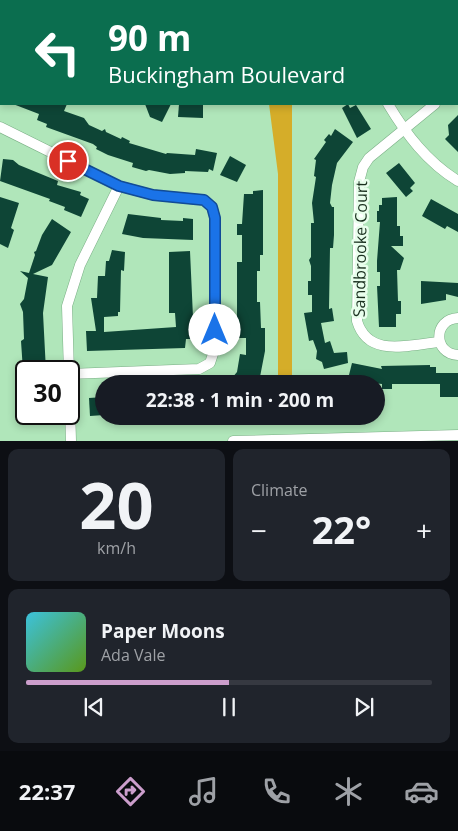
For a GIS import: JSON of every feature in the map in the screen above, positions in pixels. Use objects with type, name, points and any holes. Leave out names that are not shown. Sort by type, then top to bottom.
[{"type":"street","points":[[389,105],[403,129],[438,167],[458,181]]},
{"type":"street","points":[[403,129],[434,105]]},
{"type":"street","points":[[0,127],[119,186],[153,195],[204,200],[212,207],[215,218],[215,348],[210,363],[199,369],[80,374]]},
{"type":"street","name":"Sandbrooke Court","points":[[403,129],[369,158],[362,167],[358,182],[357,321],[361,333],[370,343],[384,346],[439,342]]},
{"type":"street","points":[[69,360],[67,306],[80,265],[119,186]]},
{"type":"street","points":[[458,318],[448,320],[443,324],[439,333],[439,342],[447,352],[458,355]]},
{"type":"street","points":[[71,425],[71,441]]},
{"type":"street","points":[[233,441],[458,435]]},
{"type":"shaded area","points":[[269,105],[292,105],[292,375],[278,375],[278,174]]},
{"type":"building","points":[[16,105],[67,105],[64,111],[84,118],[89,125],[102,131],[105,129],[106,132],[130,141],[129,143],[166,154],[195,155],[196,149],[217,153],[213,171],[209,169],[208,172],[185,171],[185,173],[170,174],[132,167],[133,163],[108,155],[96,149],[97,147],[93,144],[46,127],[47,124],[37,120],[39,114]]},
{"type":"building","points":[[145,105],[170,105],[162,122],[150,117]]},
{"type":"building","points":[[179,105],[203,105],[203,118],[178,117]]},
{"type":"building","points":[[346,105],[350,108],[356,105],[371,129],[357,138],[342,108]]},
{"type":"building","points":[[458,115],[458,152],[445,139],[449,135],[448,125]]},
{"type":"building","points":[[335,129],[353,142],[337,163],[332,185],[330,203],[334,207],[334,235],[333,248],[330,248],[329,309],[332,308],[334,321],[321,323],[325,343],[330,341],[334,353],[347,352],[348,363],[324,369],[322,362],[316,359],[317,351],[313,340],[309,341],[304,313],[312,312],[312,295],[308,295],[308,281],[311,281],[309,260],[311,257],[311,223],[314,223],[312,203],[316,177],[314,176],[316,160],[314,159],[326,142],[324,140],[329,134],[331,136]]},
{"type":"building","points":[[230,156],[246,165],[237,182],[220,175]]},
{"type":"building","points":[[3,159],[13,160],[19,165],[58,181],[57,185],[81,192],[80,195],[89,199],[81,217],[64,210],[65,207],[49,201],[50,199],[0,181]]},
{"type":"building","points":[[399,163],[415,183],[410,188],[413,191],[406,197],[386,173]]},
{"type":"building","points":[[263,190],[263,255],[260,255],[260,271],[257,271],[257,302],[260,302],[261,328],[265,328],[265,351],[260,375],[234,375],[237,372],[240,354],[246,355],[246,338],[237,338],[237,262],[242,262],[242,235],[237,235],[237,224],[242,224],[244,194],[253,194],[253,191]]},
{"type":"building","points":[[0,197],[19,203],[11,228],[14,230],[8,248],[0,244]]},
{"type":"building","points":[[397,197],[397,226],[400,226],[400,236],[403,236],[403,246],[391,246],[404,258],[400,270],[397,270],[398,301],[401,301],[401,314],[396,314],[396,327],[379,327],[377,286],[380,286],[380,272],[377,272],[377,261],[380,222],[377,222],[377,211],[379,211],[379,205],[382,205],[382,198]]},
{"type":"building","points":[[431,199],[458,214],[458,232],[447,226],[445,229],[422,216]]},
{"type":"building","points":[[128,214],[161,218],[161,220],[183,221],[183,218],[193,219],[193,240],[143,238],[122,234]]},
{"type":"building","points":[[52,219],[71,232],[52,265],[33,274],[48,277],[43,313],[45,360],[22,360],[21,341],[24,339],[23,312],[20,304],[24,299],[28,278],[20,271],[29,273],[35,255],[34,252]]},
{"type":"building","points":[[112,250],[125,252],[124,271],[121,270],[120,312],[118,312],[118,316],[104,317],[104,332],[176,327],[175,313],[169,313],[169,252],[190,251],[194,339],[186,339],[185,348],[87,351],[86,331],[96,331],[91,298],[97,298],[98,276],[105,276],[106,261],[109,261]]},
{"type":"building","points":[[421,281],[458,283],[458,297],[446,294],[446,300],[421,304]]},
{"type":"building","points":[[352,363],[382,369],[381,366],[430,365],[430,367],[436,367],[436,373],[458,373],[458,397],[440,397],[440,384],[392,384],[392,389],[385,389],[385,375],[349,375]]},
{"type":"building","points":[[89,398],[95,398],[95,416],[90,416]]},
{"type":"route","points":[[68,161],[119,186],[153,195],[204,200],[212,207],[215,218],[215,330]]}]
